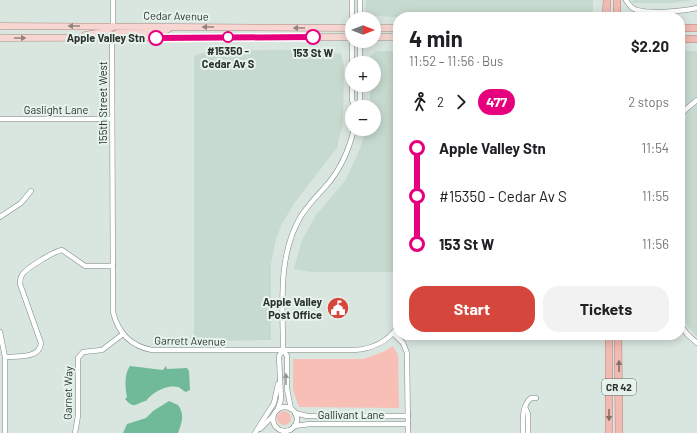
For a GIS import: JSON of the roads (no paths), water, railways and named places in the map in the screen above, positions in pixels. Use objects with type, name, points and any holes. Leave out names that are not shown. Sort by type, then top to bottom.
[{"type":"highway","points":[[606,12],[607,0]]},
{"type":"highway","points":[[617,0],[617,12]]},
{"type":"highway","points":[[685,28],[697,28]]},
{"type":"highway","points":[[685,39],[697,39]]},
{"type":"highway","name":"CR 42","points":[[608,433],[609,340]]},
{"type":"highway","name":"CR 42","points":[[618,340],[619,433]]},
{"type":"main road","name":"Cedar Avenue","points":[[0,26],[345,28]]},
{"type":"main road","points":[[64,38],[108,31],[113,26]]},
{"type":"main road","points":[[112,38],[117,33],[163,32],[171,27]]},
{"type":"main road","points":[[381,28],[393,28]]},
{"type":"main road","name":"Cedar Avenue","points":[[0,38],[345,37]]},
{"type":"main road","points":[[381,37],[393,37]]},
{"type":"street","points":[[113,0],[113,26]]},
{"type":"street","points":[[352,0],[352,12]]},
{"type":"street","points":[[360,0],[360,12]]},
{"type":"street","points":[[626,0],[631,6],[640,11],[686,10],[697,8]]},
{"type":"street","name":"155th Street West","points":[[112,38],[113,168]]},
{"type":"street","points":[[685,110],[697,100]]},
{"type":"street","name":"Gaslight Lane","points":[[0,119],[112,119]]},
{"type":"street","points":[[273,416],[274,423],[279,429],[290,429],[296,419],[287,389],[286,356],[283,350],[283,277],[288,244],[301,215],[331,179],[344,159],[352,136]]},
{"type":"street","name":"Garrett Avenue","points":[[113,168],[113,312],[117,324],[123,334],[140,347],[152,350],[362,349],[380,343],[393,333]]},
{"type":"street","points":[[0,217],[21,203],[31,191]]},
{"type":"street","points":[[4,357],[33,354],[39,351],[41,347],[20,284],[20,280],[24,272],[56,252],[62,250],[85,266],[113,266]]},
{"type":"street","points":[[685,331],[697,343]]},
{"type":"street","points":[[0,332],[4,357],[5,433]]},
{"type":"street","name":"Garnet Way","points":[[75,433],[78,416],[78,358],[83,352],[102,350],[123,334]]},
{"type":"street","points":[[400,340],[403,343],[407,353],[408,433]]},
{"type":"street","points":[[255,433],[273,416],[281,399],[279,356],[283,350]]},
{"type":"street","points":[[255,433],[274,403],[279,380]]},
{"type":"street","points":[[523,433],[523,414],[528,401],[536,398]]},
{"type":"street","points":[[276,411],[282,407],[293,411]]},
{"type":"street","points":[[526,409],[528,414],[528,433]]},
{"type":"street","name":"Gallivant Lane","points":[[293,411],[307,416],[408,416]]},
{"type":"street","name":"Gallivant Lane","points":[[290,429],[310,424],[408,424]]},
{"type":"place","name":"#15350 - Cedar Av S","points":[[228,37]]},
{"type":"place","name":"153 St W","points":[[313,37]]},
{"type":"place","name":"Apple Valley Stn","points":[[156,38]]},
{"type":"place","name":"Apple Valley Post Office","points":[[338,308]]}]
